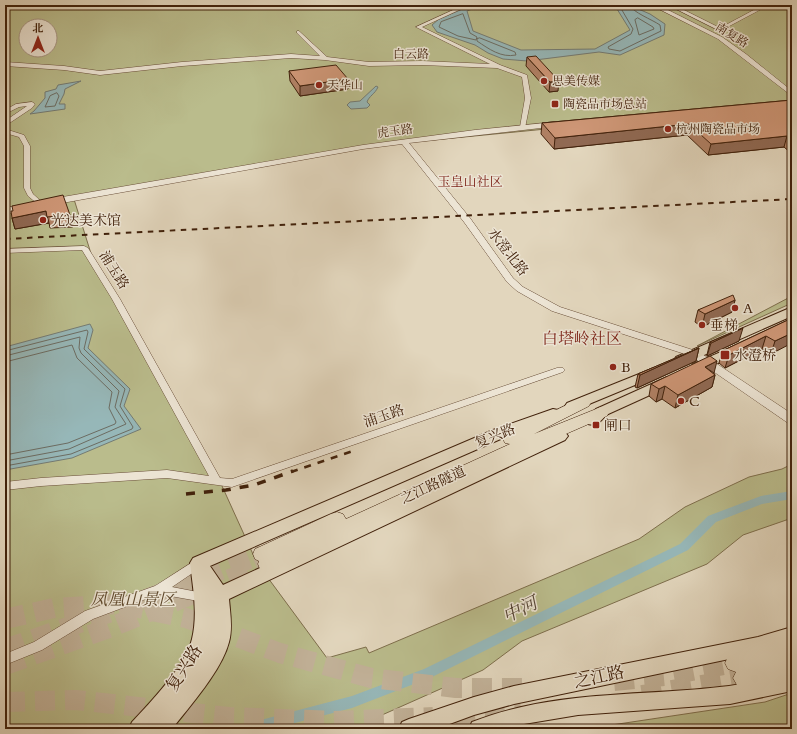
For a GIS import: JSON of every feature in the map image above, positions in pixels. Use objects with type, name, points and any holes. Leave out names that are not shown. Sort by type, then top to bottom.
[{"type":"highway","name":"之江路隧道","points":[[583,402],[515,438],[264,559],[520,446],[601,412]]},
{"type":"highway","points":[[792,651],[740,670],[792,667]]},
{"type":"main road","name":"复兴路","points":[[211,596],[592,421],[601,412],[792,311]]},
{"type":"main road","name":"复兴路","points":[[152,727],[191,663],[202,640],[204,615],[211,596],[198,563],[498,434],[702,359],[792,322]]},
{"type":"main road","name":"之江路","points":[[409,729],[474,706],[514,695],[758,645],[792,635]]},
{"type":"main road","name":"之江路","points":[[479,729],[524,715],[578,706],[730,695],[792,682]]},
{"type":"street","points":[[468,5],[418,27],[498,66],[525,76],[528,98],[522,127]]},
{"type":"street","name":"南复路","points":[[654,5],[720,38],[744,55],[792,94]]},
{"type":"street","points":[[670,5],[720,30]]},
{"type":"street","points":[[720,30],[767,5]]},
{"type":"street","points":[[720,30],[720,38]]},
{"type":"street","points":[[299,32],[325,58]]},
{"type":"street","name":"白云路","points":[[5,64],[64,68],[100,73],[182,64],[291,56],[325,58],[369,64],[422,63],[498,66]]},
{"type":"street","points":[[780,84],[792,84]]},
{"type":"street","points":[[5,112],[18,105],[32,104],[30,107],[5,124]]},
{"type":"street","name":"虎玉路","points":[[5,211],[320,154],[403,141],[522,127],[562,124]]},
{"type":"street","points":[[5,131],[22,136],[27,146],[27,188],[30,195],[41,204]]},
{"type":"street","name":"水澄北路","points":[[403,141],[467,220],[510,280],[520,289],[556,309],[702,359],[792,420]]},
{"type":"street","name":"浦玉路","points":[[5,251],[84,248],[116,299],[217,481]]},
{"type":"street","name":"浦玉路","points":[[5,486],[41,482],[167,474],[232,483],[560,370]]},
{"type":"street","points":[[5,660],[38,646],[88,615],[159,589],[198,563]]},
{"type":"street","points":[[159,589],[211,596]]},
{"type":"green space","name":"凤凰山景区","points":[[5,5],[792,5],[792,105],[382,145],[73,196],[93,260],[217,475],[257,563],[327,658],[366,647],[369,653],[639,539],[685,507],[749,477],[782,469],[792,464],[792,518],[743,535],[707,564],[522,641],[483,670],[373,719],[380,729],[5,729]]},
{"type":"green space","points":[[792,296],[792,303],[697,346]]},
{"type":"green space","points":[[792,693],[792,729],[585,729],[765,702]]},
{"type":"water","points":[[472,5],[482,5],[467,11],[473,31],[521,50],[595,49],[630,30],[617,9],[602,5],[629,5],[650,14],[665,24],[664,35],[620,55],[599,52],[527,61],[503,59],[488,53],[475,45],[437,32],[432,25],[439,19]]},
{"type":"water","points":[[81,81],[65,89],[59,104],[65,104],[65,109],[30,114],[45,98],[45,92],[56,89],[58,85]]},
{"type":"water","points":[[376,86],[378,87],[377,89],[367,102],[370,105],[367,108],[351,109],[347,105],[350,102],[360,101]]},
{"type":"water","points":[[90,324],[93,330],[88,348],[130,389],[124,406],[141,429],[72,458],[5,470],[5,347]]},
{"type":"building","points":[[536,56],[559,81],[550,82],[527,57]]},
{"type":"building","points":[[336,65],[348,79],[300,86],[289,71]]},
{"type":"building","points":[[792,100],[792,140],[787,136],[711,144],[689,124],[555,138],[542,123]]},
{"type":"building","points":[[63,195],[70,215],[47,217],[46,211],[12,218],[12,206]]},
{"type":"building","points":[[733,295],[735,300],[705,314],[698,310]]},
{"type":"building","points":[[790,319],[792,320],[792,333],[775,341],[766,336],[729,355],[722,351]]},
{"type":"building","points":[[743,328],[711,343],[710,342]]},
{"type":"building","points":[[699,348],[640,375],[638,374]]},
{"type":"building","points":[[710,356],[717,361],[705,367],[715,375],[678,395],[665,386],[659,389],[651,384]]},
{"type":"waterway","name":"中河","points":[[249,729],[352,702],[428,673],[684,547],[712,519],[761,500],[792,495]]},
{"type":"tunnel","points":[[128,606],[262,554]]},
{"type":"tunnel","points":[[151,611],[267,564]]},
{"type":"tunnel","points":[[5,619],[54,608],[119,604],[128,606]]},
{"type":"tunnel","points":[[5,649],[128,606]]},
{"type":"tunnel","points":[[128,606],[151,611]]},
{"type":"tunnel","points":[[5,665],[109,628],[151,611]]},
{"type":"tunnel","points":[[151,611],[186,618],[280,653],[371,678],[456,688],[528,688]]},
{"type":"tunnel","points":[[614,681],[665,676],[735,663]]},
{"type":"tunnel","points":[[642,695],[744,678]]},
{"type":"tunnel","points":[[5,702],[76,700],[229,717],[334,721],[433,717]]},
{"type":"tunnel","points":[[455,716],[521,710]]},
{"type":"railway","points":[[5,239],[792,199]]},
{"type":"railway","points":[[291,472],[356,450]]},
{"type":"railway","points":[[186,494],[226,490],[254,485],[293,471]]},
{"type":"place","name":"思美传媒","points":[[544,81]]},
{"type":"place","name":"天华山","points":[[319,85]]},
{"type":"place","name":"陶瓷品市场总站","points":[[555,104]]},
{"type":"place","name":"杭州陶瓷品市场","points":[[668,129]]},
{"type":"place","name":"光达美术馆","points":[[43,220]]},
{"type":"place","name":"A","points":[[735,308]]},
{"type":"place","name":"垂梯","points":[[702,325]]},
{"type":"place","name":"水澄桥","points":[[725,355]]},
{"type":"place","name":"B","points":[[613,367]]},
{"type":"place","name":"C","points":[[681,401]]},
{"type":"place","name":"闸口","points":[[596,425]]},
{"type":"district","name":"玉皇山社区","points":[[470,182]]},
{"type":"district","name":"白塔岭社区","points":[[582,339]]}]
